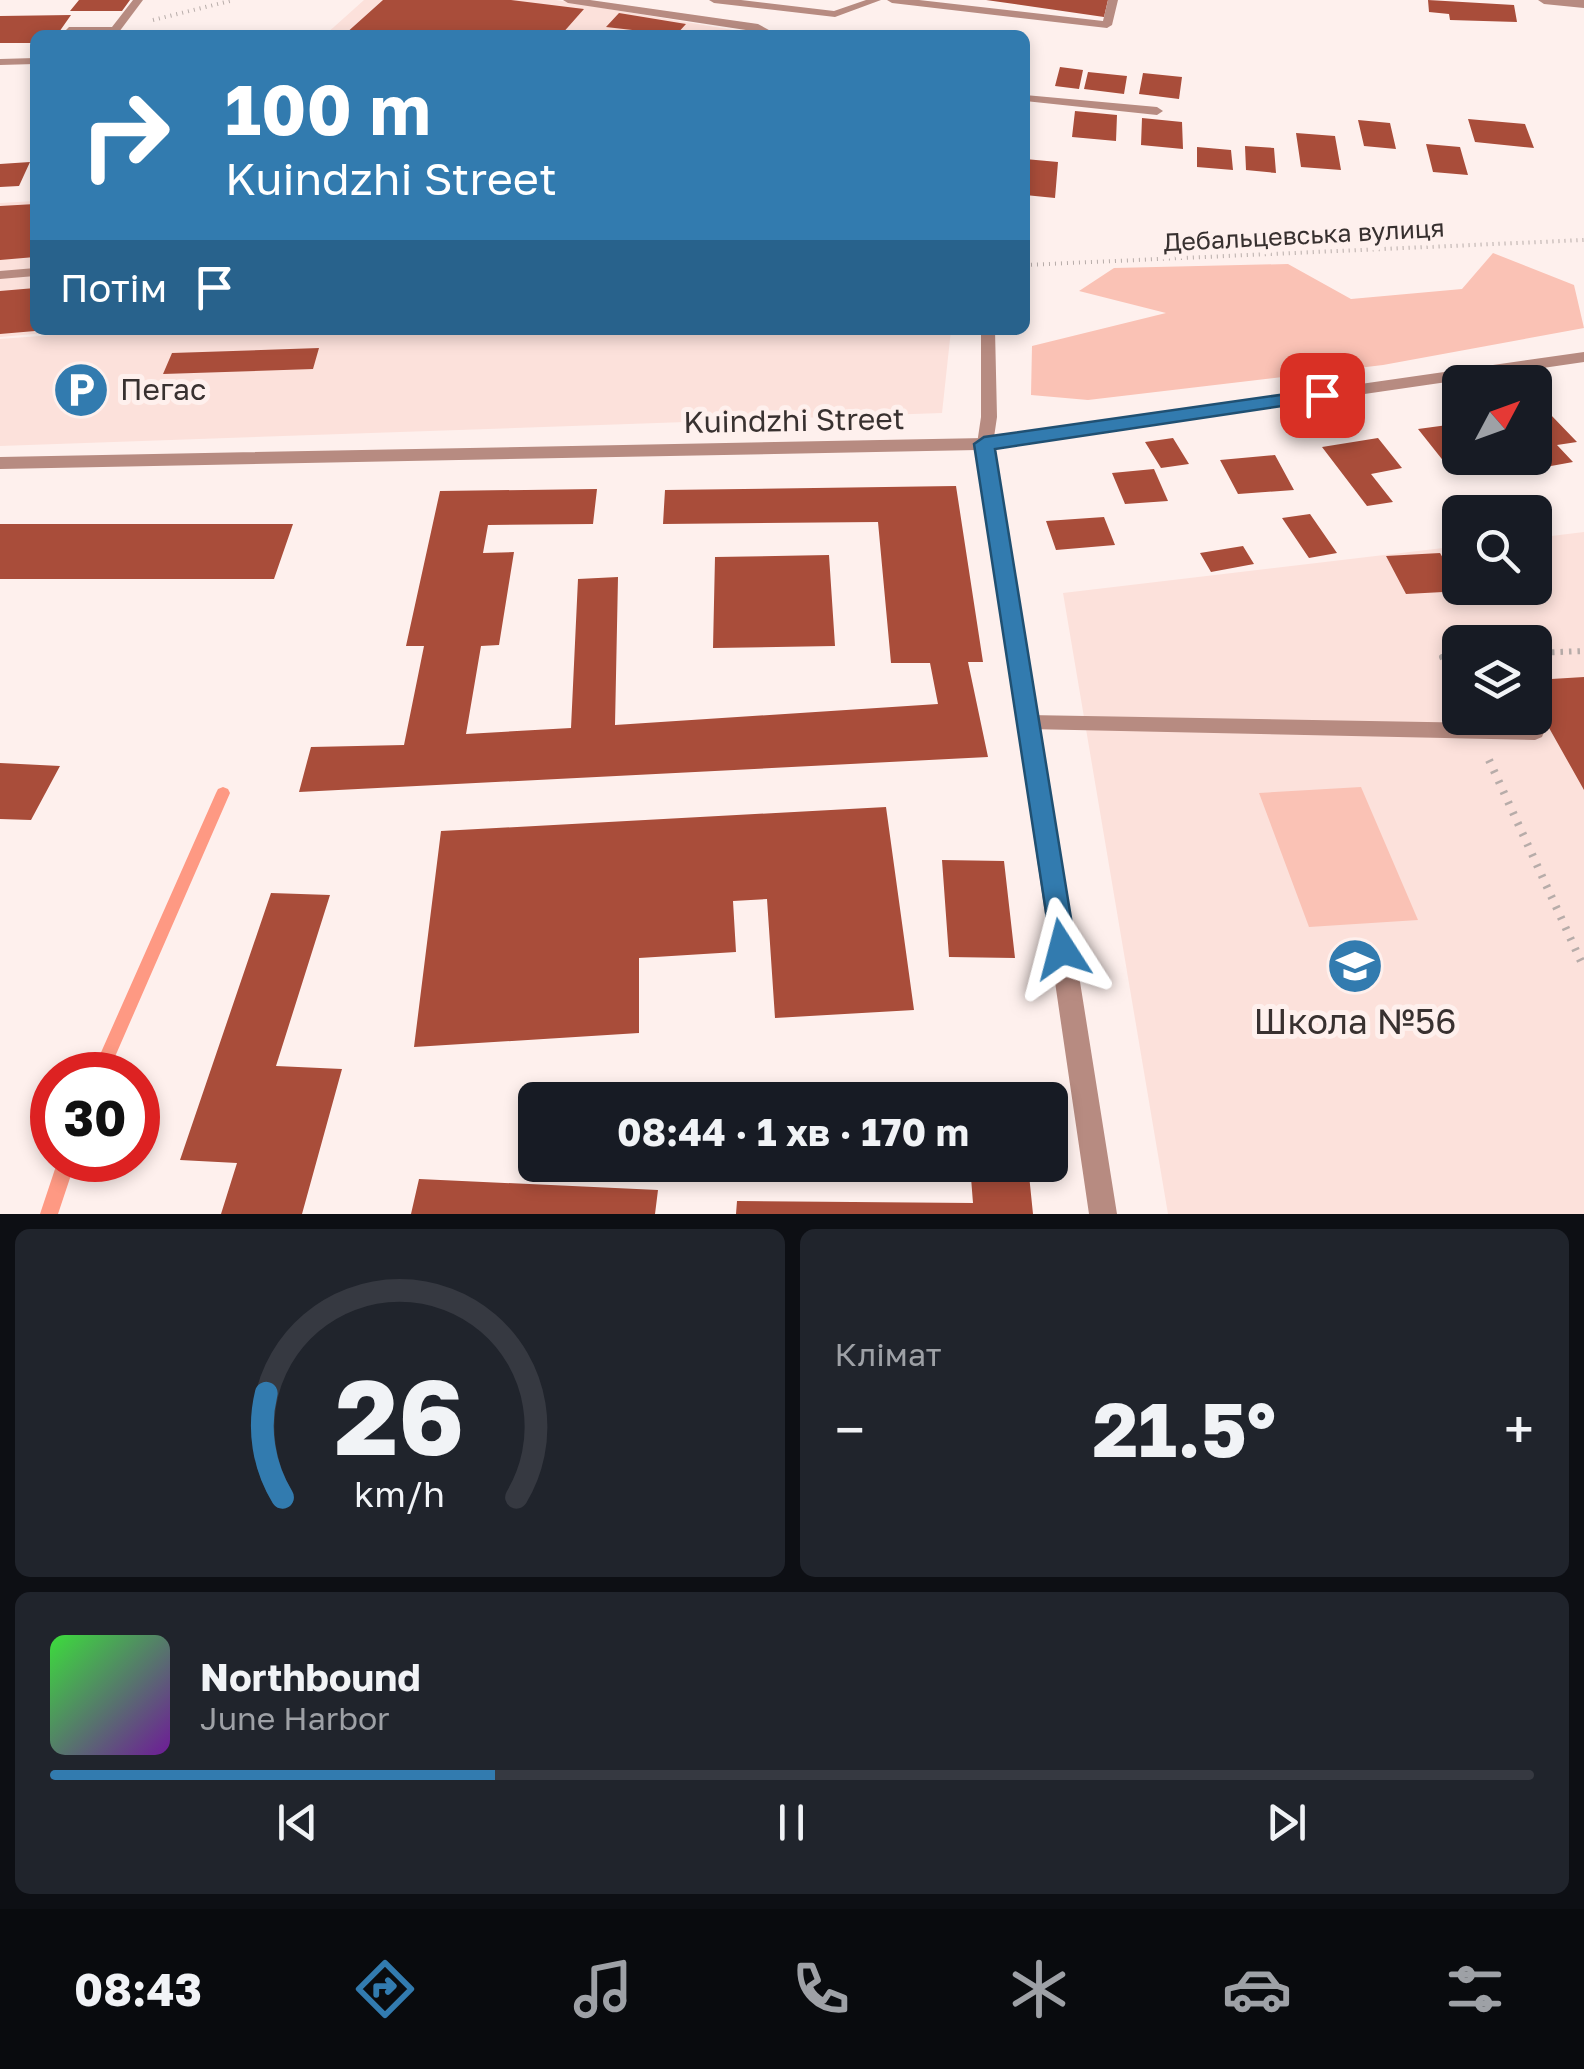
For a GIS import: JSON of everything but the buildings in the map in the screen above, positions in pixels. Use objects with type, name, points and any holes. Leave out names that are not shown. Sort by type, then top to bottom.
[{"type":"street","points":[[1544,0],[1584,4]]},
{"type":"street","name":"Kuindzhi Street","points":[[0,462],[984,444],[1584,357]]},
{"type":"street","points":[[984,444],[1103,1214]]},
{"type":"lane","points":[[69,30],[115,30],[138,0]]},
{"type":"lane","points":[[568,0],[764,30]]},
{"type":"lane","points":[[714,0],[835,14],[876,0]]},
{"type":"lane","points":[[892,0],[1107,24],[1113,0]]},
{"type":"lane","points":[[0,62],[30,61]]},
{"type":"lane","points":[[1030,98],[1158,110]]},
{"type":"lane","points":[[0,275],[30,272]]},
{"type":"lane","points":[[984,444],[989,417],[988,335]]},
{"type":"lane","points":[[1028,722],[1442,730]]},
{"type":"path","points":[[142,23],[234,0]]},
{"type":"path","name":"Дебальцевська вулиця","points":[[1030,265],[1584,240]]},
{"type":"path","points":[[1552,652],[1584,651]]},
{"type":"path","points":[[1478,735],[1584,968]]},
{"type":"shaded area","points":[[364,0],[556,0],[733,30],[331,30]]},
{"type":"shaded area","points":[[30,201],[30,334],[0,337],[0,203]]},
{"type":"shaded area","points":[[1493,253],[1574,285],[1584,328],[1383,365],[1088,400],[1031,395],[1032,346],[1166,313],[1079,291],[1114,268],[1288,264],[1351,299],[1462,289]]},
{"type":"shaded area","points":[[53,335],[950,335],[942,413],[0,446],[0,339]]},
{"type":"shaded area","name":"Школа №56","points":[[1584,532],[1584,1214],[1168,1214],[1063,593],[1442,548],[1442,605],[1552,605],[1552,536]]},
{"type":"shaded area","points":[[1361,787],[1418,920],[1309,927],[1259,793]]},
{"type":"waterway","points":[[109,1052],[223,793]]},
{"type":"waterway","points":[[49,1214],[60,1182]]},
{"type":"place","name":"Пегас","points":[[81,390]]},
{"type":"place","name":"Школа №56","points":[[1355,966]]},
{"type":"route","points":[[1062,949],[984,444],[1322,395]]}]
